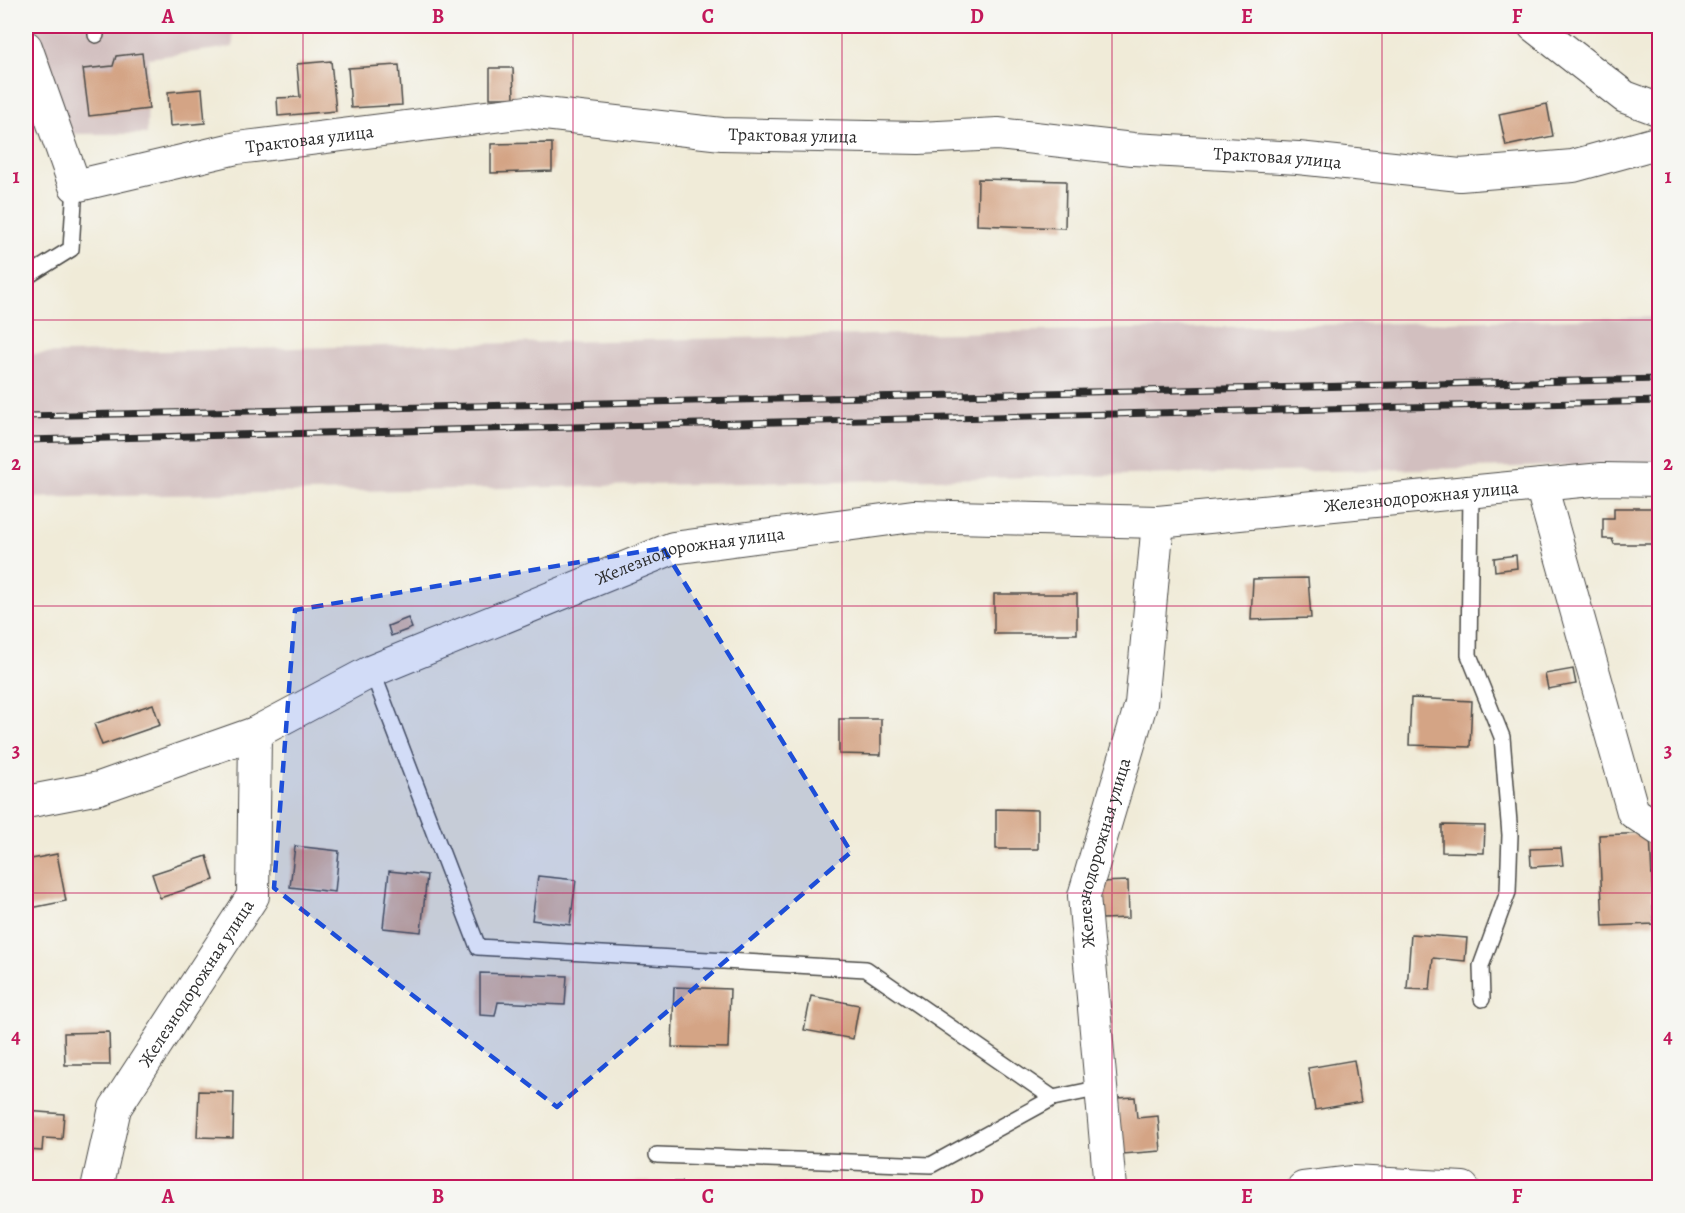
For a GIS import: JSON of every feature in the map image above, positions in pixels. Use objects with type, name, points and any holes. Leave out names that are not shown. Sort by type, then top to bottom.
[{"type":"street","points":[[1534,26],[1624,97],[1659,110]]},
{"type":"street","points":[[26,47],[75,186]]},
{"type":"street","name":"Трактовая улица","points":[[75,186],[237,148],[527,112],[722,134],[919,138],[998,134],[1133,149],[1298,158],[1460,175],[1573,166],[1659,142]]},
{"type":"street","name":"Железнодорожная улица","points":[[26,802],[99,788],[255,733],[372,671],[673,548],[913,516],[1158,522],[1602,479],[1659,480]]},
{"type":"street","name":"Железнодорожная улица","points":[[1541,485],[1633,812],[1659,830]]},
{"type":"street","name":"Железнодорожная улица","points":[[1110,1188],[1084,896],[1142,704],[1158,522]]},
{"type":"street","name":"Железнодорожная улица","points":[[97,1188],[116,1108],[253,897],[255,733]]},
{"type":"street","points":[[1303,1188],[1353,1182],[1463,1188]]},
{"type":"lane","points":[[26,277],[71,249],[75,186]]},
{"type":"lane","points":[[1471,492],[1469,655],[1502,737],[1510,835],[1508,892],[1481,966],[1482,999]]},
{"type":"lane","points":[[372,671],[478,947],[866,969],[1053,1098]]},
{"type":"lane","points":[[657,1155],[931,1165],[1053,1098],[1101,1088]]},
{"type":"highlighted area","points":[[663,548],[851,852],[557,1107],[274,888],[295,610]]},
{"type":"shaded area","points":[[34,26],[233,26],[233,47],[148,58],[147,134],[68,134]]},
{"type":"shaded area","points":[[1659,317],[1659,464],[26,498],[26,354]]},
{"type":"building","points":[[142,53],[149,109],[89,116],[83,69],[113,66],[116,56]]},
{"type":"building","points":[[331,61],[336,111],[278,116],[277,98],[300,97],[297,64]]},
{"type":"building","points":[[399,65],[402,105],[351,108],[348,68]]},
{"type":"building","points":[[490,68],[513,68],[514,98],[490,98]]},
{"type":"building","points":[[202,89],[205,123],[170,126],[168,92]]},
{"type":"building","points":[[1547,104],[1553,136],[1506,146],[1499,114]]},
{"type":"building","points":[[552,143],[552,171],[491,173],[491,144]]},
{"type":"building","points":[[978,179],[1066,181],[1065,228],[977,225]]},
{"type":"building","points":[[1614,508],[1660,508],[1660,544],[1614,544],[1612,539],[1603,539],[1603,518],[1614,518]]},
{"type":"building","points":[[1516,555],[1517,568],[1495,571],[1494,558]]},
{"type":"building","points":[[1308,578],[1311,618],[1251,620],[1253,579]]},
{"type":"building","points":[[994,594],[1077,594],[1077,634],[994,634]]},
{"type":"building","points":[[408,618],[412,628],[391,636],[388,626]]},
{"type":"building","points":[[1573,669],[1576,684],[1548,689],[1545,674]]},
{"type":"building","points":[[1411,698],[1472,701],[1470,747],[1409,745]]},
{"type":"building","points":[[153,704],[160,725],[102,745],[94,724]]},
{"type":"building","points":[[839,719],[881,719],[881,755],[839,754]]},
{"type":"building","points":[[1656,790],[1660,790],[1660,816],[1657,816]]},
{"type":"building","points":[[996,809],[1038,810],[1038,849],[996,849]]},
{"type":"building","points":[[1442,825],[1485,826],[1484,853],[1442,852]]},
{"type":"building","points":[[1650,833],[1654,924],[1603,926],[1599,835]]},
{"type":"building","points":[[295,846],[339,851],[335,892],[290,887]]},
{"type":"building","points":[[1561,848],[1563,865],[1531,867],[1530,849]]},
{"type":"building","points":[[57,854],[66,901],[26,909],[26,860]]},
{"type":"building","points":[[207,856],[214,880],[160,898],[152,874]]},
{"type":"building","points":[[389,871],[427,875],[421,932],[383,928]]},
{"type":"building","points":[[538,876],[576,880],[570,925],[532,920]]},
{"type":"building","points":[[1128,881],[1129,918],[1101,919],[1099,882]]},
{"type":"building","points":[[1411,934],[1467,938],[1465,961],[1433,958],[1430,990],[1407,989]]},
{"type":"building","points":[[480,973],[567,976],[565,1005],[498,1002],[495,1016],[480,1015]]},
{"type":"building","points":[[674,987],[730,989],[728,1048],[672,1047]]},
{"type":"building","points":[[811,996],[859,1005],[853,1039],[804,1030]]},
{"type":"building","points":[[109,1032],[110,1065],[65,1065],[64,1033]]},
{"type":"building","points":[[1354,1060],[1361,1102],[1315,1110],[1308,1068]]},
{"type":"building","points":[[199,1091],[234,1092],[233,1138],[197,1137]]},
{"type":"building","points":[[1135,1097],[1137,1118],[1158,1116],[1161,1151],[1122,1154],[1117,1098]]},
{"type":"building","points":[[26,1111],[64,1114],[62,1139],[43,1138],[42,1151],[26,1150]]},
{"type":"building","points":[[622,1182],[681,1182],[681,1188],[622,1188]]},
{"type":"building","points":[[1063,1182],[1064,1188],[1021,1188],[1021,1186]]},
{"type":"building","points":[[807,1183],[807,1188],[746,1188],[746,1184]]},
{"type":"building","points":[[883,1183],[940,1183],[940,1188],[883,1188]]},
{"type":"railway","points":[[26,416],[1660,379]]},
{"type":"railway","points":[[26,440],[1660,401]]}]
